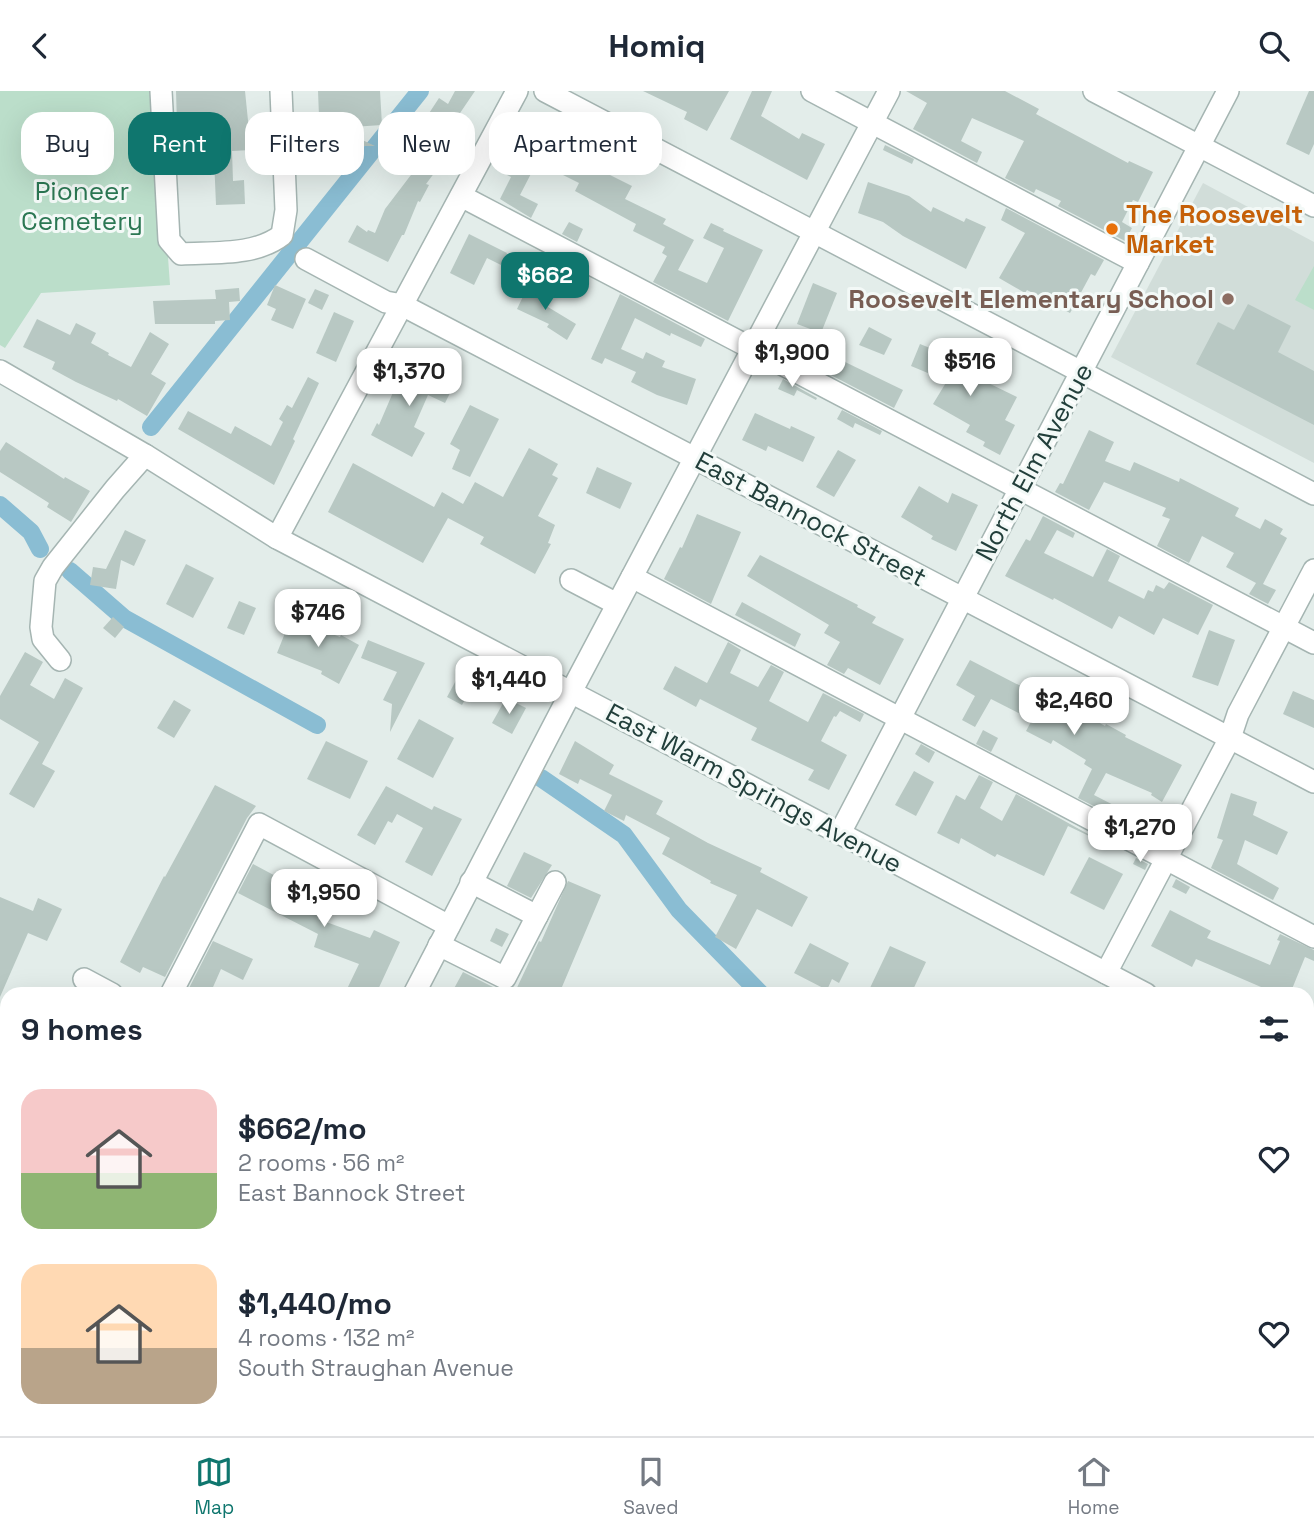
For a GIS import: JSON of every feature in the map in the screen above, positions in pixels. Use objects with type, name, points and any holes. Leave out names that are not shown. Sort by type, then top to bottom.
[{"type":"street","points":[[161,91],[169,240],[181,254],[253,249],[282,235],[286,210],[281,91]]},
{"type":"street","points":[[277,538],[517,91]]},
{"type":"street","points":[[545,91],[1314,494]]},
{"type":"street","points":[[812,91],[1138,263]]},
{"type":"street","points":[[418,987],[570,692],[889,91]]},
{"type":"street","points":[[1094,91],[1314,206]]},
{"type":"street","name":"North Elm Avenue","points":[[840,833],[1228,91]]},
{"type":"street","points":[[461,196],[1314,643]]},
{"type":"street","name":"East Bannock Street","points":[[306,259],[386,302],[402,305],[1314,782]]},
{"type":"street","name":"East Warm Springs Avenue","points":[[0,370],[145,455],[277,538],[1133,987]]},
{"type":"street","points":[[60,660],[43,639],[41,627],[45,581],[53,567],[145,455]]},
{"type":"street","points":[[1106,973],[1230,739],[1238,715],[1314,570]]},
{"type":"street","points":[[632,576],[1314,937]]},
{"type":"street","points":[[571,580],[617,604]]},
{"type":"street","points":[[175,987],[259,824],[444,935],[502,986],[555,881]]},
{"type":"street","points":[[471,882],[537,916]]},
{"type":"street","points":[[84,979],[98,987]]},
{"type":"shaded area","name":"Roosevelt Elementary School","points":[[1203,183],[1314,242],[1314,463],[1111,357]]},
{"type":"green space","name":"Pioneer Cemetery","points":[[0,91],[156,91],[158,112],[128,112],[128,175],[162,175],[170,285],[41,293],[5,348],[0,345]]},
{"type":"green space","points":[[1314,266],[1314,310],[1295,300]]},
{"type":"building","points":[[176,91],[245,91],[247,112],[245,112],[245,150],[232,151],[233,181],[244,180],[245,204],[216,205],[215,175],[231,175],[231,112],[177,112]]},
{"type":"building","points":[[318,91],[380,91],[381,112],[378,112],[378,125],[364,126],[364,112],[319,112]]},
{"type":"building","points":[[455,91],[475,91],[461,112],[430,112],[439,98],[448,104]]},
{"type":"building","points":[[643,91],[729,91],[707,131],[684,119],[687,112]]},
{"type":"building","points":[[752,91],[772,91],[761,116],[799,139],[802,133],[825,144],[807,180],[730,139]]},
{"type":"building","points":[[906,91],[1005,91],[1039,109],[1036,114],[1128,163],[1129,161],[1153,172],[1138,202],[1133,200],[1122,222],[1132,228],[1125,241],[1058,206],[1061,201],[1036,189],[1034,193],[1005,178],[1024,141],[972,118],[961,141],[982,152],[977,163],[913,129],[927,103]]},
{"type":"building","points":[[1309,91],[1314,91],[1314,144],[1309,155],[1286,144]]},
{"type":"building","points":[[885,145],[914,159],[912,164],[883,150]]},
{"type":"building","points":[[411,175],[433,175],[388,262],[348,242],[357,225],[367,232],[368,230],[375,233],[385,209]]},
{"type":"building","points":[[507,175],[530,175],[520,195],[538,204],[531,218],[500,199],[511,177]]},
{"type":"building","points":[[563,175],[610,175],[632,186],[625,199],[666,219],[663,224],[694,240],[678,270],[707,283],[724,248],[703,238],[711,223],[763,250],[728,321],[653,282],[667,256],[662,253],[665,247],[633,231],[636,224],[575,191],[579,183]]},
{"type":"building","points":[[868,182],[909,196],[931,212],[933,207],[964,222],[966,218],[986,227],[966,269],[903,236],[883,222],[858,213]]},
{"type":"building","points":[[1006,208],[1104,260],[1095,276],[1091,274],[1070,313],[999,278],[1025,233],[1001,220]]},
{"type":"building","points":[[569,222],[583,229],[577,242],[562,234]]},
{"type":"building","points":[[469,234],[507,253],[501,265],[487,258],[474,285],[450,273]]},
{"type":"building","points":[[813,283],[837,293],[821,333],[797,324]]},
{"type":"building","points":[[529,284],[548,293],[543,304],[576,324],[567,340],[547,327],[549,324],[517,309]]},
{"type":"building","points":[[275,285],[306,299],[293,329],[271,320],[276,309],[267,305]]},
{"type":"building","points":[[239,288],[240,301],[229,302],[230,320],[215,321],[215,324],[155,324],[153,301],[216,299],[215,290]]},
{"type":"building","points":[[315,289],[329,295],[322,310],[308,303]]},
{"type":"building","points":[[620,294],[705,339],[701,347],[671,333],[670,336],[635,318],[621,349],[643,359],[646,352],[665,361],[662,367],[696,379],[687,405],[657,395],[631,382],[636,372],[605,358],[602,364],[591,359]]},
{"type":"building","points":[[1248,304],[1291,326],[1278,352],[1314,371],[1314,425],[1196,364],[1218,322],[1234,330]]},
{"type":"building","points":[[334,312],[354,321],[336,362],[316,353]]},
{"type":"building","points":[[37,319],[70,335],[76,323],[96,333],[91,343],[131,367],[150,332],[169,344],[151,374],[166,383],[147,416],[118,399],[117,401],[52,369],[55,362],[23,347]]},
{"type":"building","points":[[869,327],[892,339],[884,355],[859,345]]},
{"type":"building","points":[[920,344],[960,360],[981,372],[978,378],[1017,397],[1005,420],[1015,425],[1000,455],[983,446],[985,442],[966,432],[970,425],[933,404],[947,381],[911,366]]},
{"type":"building","points":[[814,347],[903,390],[894,408],[806,362]]},
{"type":"building","points":[[406,362],[454,385],[445,403],[428,395],[414,427],[425,433],[412,457],[371,435],[377,423],[379,425]]},
{"type":"building","points":[[308,377],[319,383],[274,485],[178,429],[188,411],[231,434],[235,426],[271,446],[283,422],[279,419],[287,405],[292,408]]},
{"type":"building","points":[[783,379],[817,398],[816,400],[797,390],[794,396],[778,389]]},
{"type":"building","points":[[470,405],[499,419],[470,477],[452,469],[460,450],[450,444]]},
{"type":"building","points":[[842,410],[882,431],[880,435],[855,423],[853,428],[837,419]]},
{"type":"building","points":[[755,413],[815,437],[803,462],[768,446],[766,451],[742,440]]},
{"type":"building","points":[[1089,430],[1114,442],[1105,461],[1130,471],[1134,462],[1179,482],[1180,478],[1239,508],[1235,516],[1260,529],[1265,519],[1283,529],[1280,534],[1287,538],[1263,584],[1276,590],[1268,604],[1249,594],[1256,583],[1226,567],[1234,553],[1202,536],[1189,563],[1157,546],[1170,519],[1162,516],[1166,508],[1104,482],[1089,510],[1055,492],[1060,483],[1063,484]]},
{"type":"building","points":[[6,442],[64,479],[65,477],[90,491],[71,522],[47,507],[49,503],[0,472],[0,451]]},
{"type":"building","points":[[529,448],[558,464],[552,475],[558,478],[538,516],[555,525],[548,543],[551,544],[535,574],[480,544],[484,537],[448,518],[423,563],[328,512],[353,463],[434,507],[442,492],[463,504],[475,482],[503,497]]},
{"type":"building","points":[[838,450],[856,460],[834,497],[816,487]]},
{"type":"building","points":[[597,467],[632,483],[620,509],[586,493]]},
{"type":"building","points":[[919,486],[948,503],[952,493],[978,505],[956,551],[931,539],[933,536],[901,517]]},
{"type":"building","points":[[697,514],[741,532],[711,604],[664,579]]},
{"type":"building","points":[[1043,516],[1075,533],[1073,538],[1057,530],[1044,553],[1093,577],[1107,549],[1120,556],[1108,581],[1144,599],[1148,590],[1153,592],[1156,585],[1164,589],[1169,582],[1213,605],[1198,635],[1163,618],[1154,635],[1119,616],[1112,629],[1005,576],[1026,539],[1030,541]]},
{"type":"building","points":[[125,530],[146,540],[134,566],[121,560],[116,589],[90,585],[93,567],[106,569]]},
{"type":"building","points":[[760,555],[858,605],[857,607],[876,617],[872,623],[904,639],[880,685],[848,668],[844,674],[827,665],[840,642],[824,633],[829,625],[747,576]]},
{"type":"building","points":[[186,564],[214,578],[193,618],[166,604]]},
{"type":"building","points":[[239,601],[256,608],[244,635],[227,628]]},
{"type":"building","points":[[742,602],[801,634],[795,647],[735,615]]},
{"type":"building","points":[[113,617],[124,627],[115,638],[103,628]]},
{"type":"building","points":[[291,618],[340,637],[341,635],[359,645],[339,684],[321,674],[322,671],[277,653]]},
{"type":"building","points":[[1209,630],[1235,640],[1218,686],[1192,677]]},
{"type":"building","points":[[368,640],[425,663],[390,732],[392,704],[383,700],[397,672],[361,658]]},
{"type":"building","points":[[728,642],[741,650],[730,673],[758,687],[771,665],[784,672],[769,701],[808,722],[823,693],[864,714],[860,722],[840,711],[834,716],[821,741],[847,755],[829,790],[808,780],[814,770],[751,740],[757,728],[700,699],[696,707],[663,689],[675,666],[707,683]]},
{"type":"building","points":[[25,652],[43,662],[30,685],[54,699],[65,678],[83,688],[42,764],[55,771],[34,808],[9,794],[39,742],[0,719],[0,696]]},
{"type":"building","points":[[970,660],[1044,698],[1047,693],[1126,735],[1125,737],[1182,765],[1162,802],[1151,795],[1152,793],[1106,773],[1094,795],[1125,811],[1121,820],[1078,798],[1092,769],[1084,764],[1086,760],[1053,740],[1051,744],[1026,731],[1032,720],[991,699],[975,727],[962,720],[975,696],[956,685]]},
{"type":"building","points":[[460,673],[475,681],[462,705],[447,697]]},
{"type":"building","points":[[1293,691],[1314,700],[1314,728],[1283,714]]},
{"type":"building","points":[[506,698],[526,708],[512,734],[492,723]]},
{"type":"building","points":[[174,700],[191,710],[174,738],[157,728]]},
{"type":"building","points":[[419,719],[454,738],[433,778],[397,759]]},
{"type":"building","points":[[983,730],[998,738],[991,752],[976,744]]},
{"type":"building","points":[[326,741],[368,761],[350,799],[307,779]]},
{"type":"building","points":[[575,741],[614,765],[609,774],[663,801],[656,814],[708,843],[762,868],[760,872],[808,897],[792,927],[757,909],[736,949],[715,937],[737,895],[710,883],[711,881],[662,854],[670,838],[626,815],[624,821],[604,811],[612,795],[580,779],[578,784],[559,774]]},
{"type":"building","points":[[921,744],[935,752],[929,763],[915,754]]},
{"type":"building","points":[[914,771],[934,782],[916,816],[895,805]]},
{"type":"building","points":[[979,775],[993,782],[980,808],[1002,821],[1016,794],[1106,844],[1068,826],[1044,876],[997,854],[995,857],[961,838],[959,844],[937,833],[956,795],[965,800]]},
{"type":"building","points":[[215,785],[256,806],[247,818],[165,977],[143,967],[140,973],[120,962]]},
{"type":"building","points":[[386,786],[432,810],[434,806],[462,819],[432,876],[405,862],[423,828],[397,814],[392,823],[388,821],[375,845],[357,835]]},
{"type":"building","points":[[1231,793],[1257,802],[1253,815],[1288,832],[1277,855],[1245,840],[1237,864],[1279,888],[1273,900],[1211,868],[1223,840],[1217,838]]},
{"type":"building","points":[[524,852],[552,865],[531,898],[507,886]]},
{"type":"building","points":[[1089,857],[1123,874],[1104,910],[1070,893]]},
{"type":"building","points":[[1136,858],[1148,864],[1145,870],[1133,864]]},
{"type":"building","points":[[253,864],[326,903],[318,919],[370,938],[374,930],[400,942],[379,987],[348,987],[359,964],[314,947],[318,934],[238,893]]},
{"type":"building","points":[[1176,879],[1190,887],[1186,894],[1172,887]]},
{"type":"building","points":[[568,881],[601,895],[562,987],[517,987],[539,941],[541,942]]},
{"type":"building","points":[[0,897],[33,911],[38,898],[62,909],[47,941],[28,933],[4,987],[0,987]]},
{"type":"building","points":[[1170,910],[1211,931],[1207,938],[1270,965],[1280,941],[1277,940],[1280,934],[1314,950],[1314,961],[1305,957],[1293,987],[1261,987],[1196,959],[1192,967],[1151,946]]},
{"type":"building","points":[[496,928],[509,934],[502,947],[490,941]]},
{"type":"building","points":[[213,941],[253,959],[243,980],[221,969],[213,987],[190,987]]},
{"type":"building","points":[[810,943],[849,963],[839,983],[832,979],[828,987],[821,987],[794,973]]},
{"type":"building","points":[[890,946],[926,962],[914,987],[870,987]]},
{"type":"building","points":[[463,972],[493,987],[455,987]]},
{"type":"waterway","points":[[151,427],[420,91]]},
{"type":"waterway","points":[[0,505],[31,532],[40,549]]},
{"type":"waterway","points":[[70,571],[124,618],[317,725]]},
{"type":"waterway","points":[[541,778],[624,835],[679,910],[754,987]]},
{"type":"place","name":"The Roosevelt Market","points":[[1112,229]]},
{"type":"place","name":"Roosevelt Elementary School","points":[[1228,299]]}]
